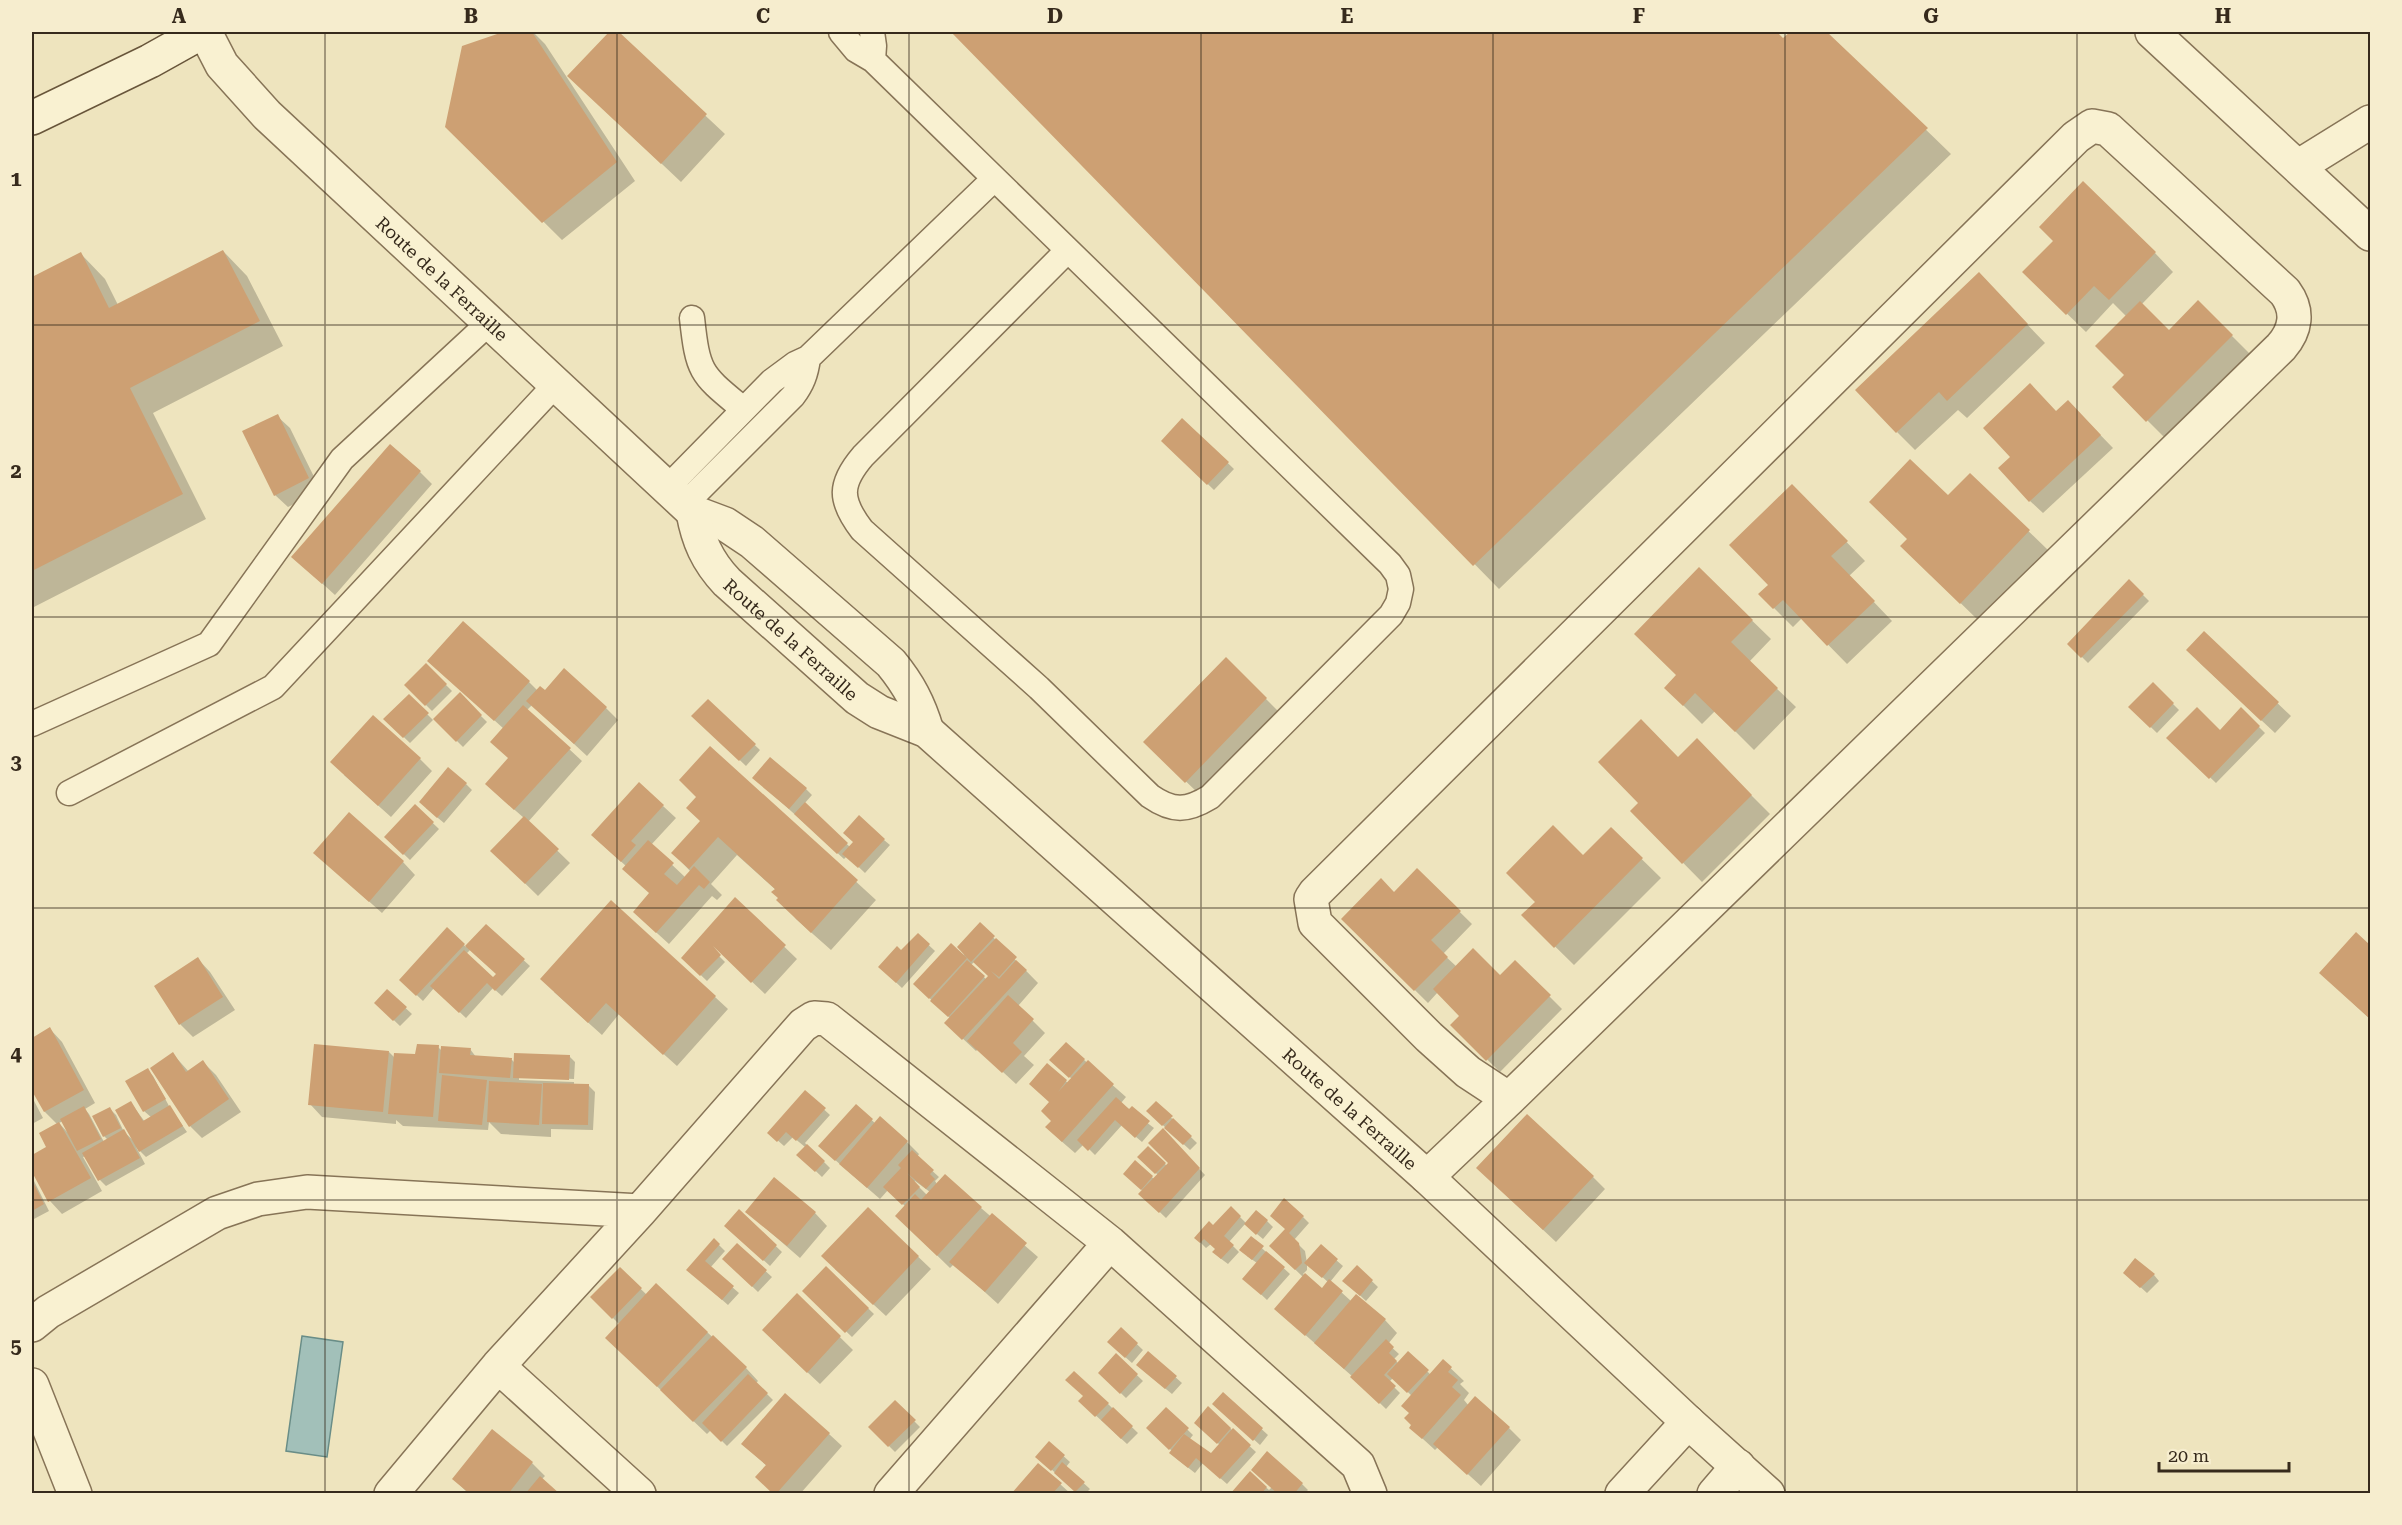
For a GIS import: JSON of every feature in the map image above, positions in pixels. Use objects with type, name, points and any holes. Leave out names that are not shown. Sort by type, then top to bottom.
[{"type":"street","points":[[32,118],[150,62],[204,32]]},
{"type":"street","name":"Route de la Ferraille","points":[[204,32],[222,64],[267,115],[682,501],[746,537],[891,663],[907,683],[920,706],[927,731]]},
{"type":"street","points":[[2152,32],[2370,234]]},
{"type":"street","points":[[2299,166],[2370,123]]},
{"type":"street","points":[[1427,1177],[1509,1099],[2290,336],[2295,322],[2294,311],[2285,292],[2108,129],[2092,126],[2076,137],[1311,899],[1315,922],[1429,1037],[1468,1072],[1509,1099]]},
{"type":"street","name":"Route de la Ferraille","points":[[682,501],[703,550],[727,582],[857,698],[894,719],[927,731],[1427,1177],[1768,1494]]},
{"type":"street","points":[[391,1494],[498,1366],[640,1211],[803,1025],[814,1018],[827,1019],[1110,1243],[1358,1465],[1370,1494]]},
{"type":"street","points":[[32,1325],[48,1312],[217,1213],[258,1199],[307,1192],[640,1211]]},
{"type":"street","points":[[891,1494],[1110,1243]]},
{"type":"street","points":[[498,1366],[639,1494]]},
{"type":"street","points":[[32,1384],[75,1494]]},
{"type":"street","points":[[1622,1494],[1688,1422]]},
{"type":"street","points":[[1714,1494],[1738,1466]]},
{"type":"lane","points":[[841,32],[856,50],[873,60],[1067,251],[1342,515],[1398,575],[1400,596],[1391,615],[1210,797],[1196,806],[1180,808],[1164,805],[1150,796],[1039,688],[862,530],[849,513],[844,493],[849,472],[1067,251]]},
{"type":"lane","points":[[872,32],[873,60]]},
{"type":"lane","points":[[682,501],[743,409],[782,372],[808,358],[993,179]]},
{"type":"lane","points":[[692,318],[695,349],[703,372],[710,381],[743,409]]},
{"type":"lane","points":[[32,724],[209,644],[342,459],[490,322]]},
{"type":"lane","points":[[682,501],[792,396],[801,384],[808,358]]},
{"type":"lane","points":[[69,793],[273,687],[557,383]]},
{"type":"water","points":[[302,1336],[343,1342],[327,1457],[286,1451]]},
{"type":"building","points":[[503,32],[532,32],[617,162],[542,223],[445,127],[462,46]]},
{"type":"building","points":[[609,32],[619,32],[707,114],[661,164],[567,76]]},
{"type":"building","points":[[951,32],[1777,32],[1783,38],[1790,32],[1827,32],[1928,128],[1473,566]]},
{"type":"building","points":[[2083,181],[2156,252],[2109,300],[2094,286],[2066,315],[2022,272],[2053,241],[2039,227]]},
{"type":"building","points":[[223,250],[260,321],[130,388],[183,494],[32,571],[32,277],[81,252],[109,308]]},
{"type":"building","points":[[1979,272],[2028,324],[1947,401],[1939,392],[1896,433],[1855,390]]},
{"type":"building","points":[[2198,300],[2233,335],[2146,422],[2112,387],[2124,375],[2095,346],[2140,301],[2169,330]]},
{"type":"building","points":[[2030,383],[2056,411],[2068,400],[2101,435],[2029,502],[1998,468],[2010,457],[1983,428]]},
{"type":"building","points":[[278,414],[309,478],[274,496],[242,431]]},
{"type":"building","points":[[1182,418],[1229,462],[1207,485],[1161,441]]},
{"type":"building","points":[[390,444],[421,471],[322,584],[291,557]]},
{"type":"building","points":[[1910,459],[1948,495],[1970,473],[2030,530],[1960,604],[1900,546],[1907,539],[1869,502]]},
{"type":"building","points":[[1792,484],[1848,541],[1831,556],[1875,601],[1827,646],[1783,600],[1773,609],[1758,594],[1768,585],[1729,545]]},
{"type":"building","points":[[1699,567],[1753,620],[1731,642],[1778,688],[1735,732],[1695,693],[1683,706],[1664,688],[1676,675],[1634,634]]},
{"type":"building","points":[[2129,579],[2144,594],[2081,658],[2067,644]]},
{"type":"building","points":[[463,621],[530,681],[494,721],[427,661]]},
{"type":"building","points":[[2204,631],[2279,702],[2261,721],[2186,650]]},
{"type":"building","points":[[1226,657],[1267,698],[1185,783],[1143,742]]},
{"type":"building","points":[[426,663],[447,684],[425,706],[404,685]]},
{"type":"building","points":[[564,668],[607,707],[574,744],[526,701],[540,686],[545,690]]},
{"type":"building","points":[[2153,682],[2174,703],[2150,728],[2128,707]]},
{"type":"building","points":[[460,692],[482,715],[456,742],[433,719]]},
{"type":"building","points":[[409,694],[429,713],[403,738],[383,719]]},
{"type":"building","points":[[708,699],[756,744],[739,761],[691,716]]},
{"type":"building","points":[[523,705],[571,748],[514,810],[485,784],[508,758],[490,742]]},
{"type":"building","points":[[2197,707],[2220,730],[2241,707],[2260,726],[2209,779],[2166,738]]},
{"type":"building","points":[[373,715],[421,758],[378,806],[330,762]]},
{"type":"building","points":[[1641,719],[1678,757],[1697,738],[1752,795],[1682,864],[1630,811],[1638,803],[1598,762]]},
{"type":"building","points":[[710,746],[858,880],[811,933],[776,900],[778,898],[771,892],[775,889],[718,837],[689,869],[671,853],[700,821],[686,808],[696,797],[679,780]]},
{"type":"building","points":[[770,757],[807,788],[789,809],[752,778]]},
{"type":"building","points":[[448,767],[467,783],[437,818],[419,802]]},
{"type":"building","points":[[639,782],[664,805],[631,841],[636,845],[621,862],[591,835]]},
{"type":"building","points":[[805,802],[848,843],[837,854],[794,814]]},
{"type":"building","points":[[415,804],[434,822],[403,855],[384,837]]},
{"type":"building","points":[[349,812],[404,861],[369,902],[313,853]]},
{"type":"building","points":[[859,815],[885,839],[858,868],[842,854],[853,842],[843,833]]},
{"type":"building","points":[[524,816],[559,849],[525,884],[490,851]]},
{"type":"building","points":[[1553,825],[1583,855],[1611,827],[1643,858],[1554,948],[1521,915],[1535,902],[1506,873]]},
{"type":"building","points":[[648,840],[674,863],[664,874],[677,885],[694,866],[710,882],[704,889],[699,885],[656,933],[633,912],[649,893],[622,869]]},
{"type":"building","points":[[1417,868],[1461,911],[1431,940],[1448,957],[1414,991],[1341,919],[1381,878],[1394,892]]},
{"type":"building","points":[[735,897],[786,945],[751,983],[713,946],[721,955],[700,976],[681,958]]},
{"type":"building","points":[[611,900],[716,996],[663,1055],[606,1003],[588,1023],[540,979]]},
{"type":"building","points":[[980,922],[995,936],[971,962],[957,947]]},
{"type":"building","points":[[486,924],[525,959],[495,991],[487,983],[459,1013],[430,986],[464,950],[493,977],[496,974],[465,946]]},
{"type":"building","points":[[447,927],[465,944],[416,996],[399,980]]},
{"type":"building","points":[[2356,932],[2370,945],[2370,1019],[2319,973]]},
{"type":"building","points":[[918,933],[930,944],[896,983],[878,967],[897,946],[901,950]]},
{"type":"building","points":[[996,938],[1017,957],[999,977],[991,971],[999,979],[1016,960],[1027,970],[962,1040],[944,1023],[988,976],[973,962]]},
{"type":"building","points":[[951,943],[967,958],[929,999],[913,984]]},
{"type":"building","points":[[1473,948],[1500,975],[1515,960],[1551,995],[1486,1061],[1450,1025],[1459,1016],[1433,989]]},
{"type":"building","points":[[198,957],[223,997],[179,1025],[154,986]]},
{"type":"building","points":[[967,960],[985,976],[948,1017],[930,1001]]},
{"type":"building","points":[[387,989],[407,1007],[393,1021],[374,1003]]},
{"type":"building","points":[[1008,995],[1034,1019],[1013,1043],[1022,1052],[1002,1073],[967,1041]]},
{"type":"building","points":[[50,1027],[84,1090],[44,1112],[32,1091],[32,1038]]},
{"type":"building","points":[[1066,1042],[1085,1059],[1069,1078],[1049,1060]]},
{"type":"building","points":[[314,1044],[389,1051],[383,1112],[308,1105]]},
{"type":"building","points":[[417,1044],[439,1045],[433,1117],[388,1114],[394,1053],[415,1054]]},
{"type":"building","points":[[441,1046],[471,1048],[470,1055],[512,1058],[510,1078],[439,1073]]},
{"type":"building","points":[[173,1052],[186,1072],[203,1060],[229,1099],[189,1127],[150,1068]]},
{"type":"building","points":[[514,1053],[570,1055],[569,1080],[513,1078]]},
{"type":"building","points":[[1088,1060],[1114,1084],[1062,1142],[1045,1127],[1051,1121],[1041,1111],[1049,1102],[1029,1084],[1047,1063],[1067,1080],[1058,1092]]},
{"type":"building","points":[[148,1068],[166,1099],[143,1112],[125,1081]]},
{"type":"building","points":[[442,1075],[487,1080],[482,1125],[438,1121]]},
{"type":"building","points":[[489,1081],[542,1084],[539,1125],[487,1122]]},
{"type":"building","points":[[543,1083],[589,1084],[588,1125],[542,1124]]},
{"type":"building","points":[[805,1090],[826,1108],[796,1141],[786,1132],[777,1142],[767,1133]]},
{"type":"building","points":[[1116,1097],[1129,1109],[1132,1106],[1150,1121],[1135,1138],[1115,1120],[1088,1151],[1077,1140]]},
{"type":"building","points":[[131,1101],[143,1121],[170,1105],[183,1126],[139,1152],[115,1110]]},
{"type":"building","points":[[1156,1101],[1173,1116],[1162,1126],[1146,1111]]},
{"type":"building","points":[[856,1104],[873,1119],[835,1161],[818,1146]]},
{"type":"building","points":[[84,1106],[101,1139],[77,1151],[60,1119]]},
{"type":"building","points":[[110,1107],[121,1128],[103,1137],[92,1116]]},
{"type":"building","points":[[1527,1114],[1594,1176],[1543,1230],[1476,1168]]},
{"type":"building","points":[[880,1116],[908,1141],[867,1188],[839,1164]]},
{"type":"building","points":[[1173,1118],[1192,1136],[1183,1145],[1164,1128]]},
{"type":"building","points":[[59,1122],[91,1178],[48,1202],[32,1172],[32,1155],[46,1147],[39,1133]]},
{"type":"building","points":[[1163,1128],[1200,1168],[1159,1213],[1138,1194],[1168,1163],[1148,1143]]},
{"type":"building","points":[[124,1129],[140,1158],[98,1181],[82,1153]]},
{"type":"building","points":[[807,1144],[825,1161],[815,1172],[796,1155]]},
{"type":"building","points":[[1148,1146],[1166,1163],[1155,1174],[1137,1157]]},
{"type":"building","points":[[912,1150],[934,1170],[930,1174],[935,1179],[926,1189],[907,1173],[920,1187],[902,1205],[883,1187],[901,1168],[898,1165]]},
{"type":"building","points":[[1135,1160],[1153,1176],[1141,1190],[1123,1174]]},
{"type":"building","points":[[945,1174],[982,1207],[937,1256],[895,1216],[915,1194],[921,1200]]},
{"type":"building","points":[[774,1177],[816,1212],[787,1246],[745,1212]]},
{"type":"building","points":[[32,1180],[44,1204],[32,1211]]},
{"type":"building","points":[[1284,1198],[1304,1216],[1289,1233],[1299,1243],[1302,1263],[1295,1270],[1269,1246],[1285,1229],[1270,1216]]},
{"type":"building","points":[[1231,1206],[1241,1216],[1224,1236],[1234,1245],[1221,1259],[1212,1252],[1215,1249],[1204,1239],[1200,1243],[1194,1238],[1209,1221],[1213,1225]]},
{"type":"building","points":[[868,1207],[919,1256],[873,1305],[821,1256]]},
{"type":"building","points":[[739,1209],[777,1245],[763,1261],[724,1226]]},
{"type":"building","points":[[1256,1210],[1268,1220],[1256,1235],[1244,1224]]},
{"type":"building","points":[[992,1213],[1027,1243],[985,1292],[949,1262]]},
{"type":"building","points":[[1251,1236],[1264,1246],[1252,1260],[1239,1250]]},
{"type":"building","points":[[714,1238],[720,1244],[705,1261],[734,1286],[722,1300],[686,1270]]},
{"type":"building","points":[[737,1243],[767,1270],[752,1287],[722,1259]]},
{"type":"building","points":[[1321,1244],[1338,1259],[1322,1278],[1304,1263]]},
{"type":"building","points":[[1266,1251],[1285,1267],[1261,1295],[1242,1279]]},
{"type":"building","points":[[2135,1258],[2155,1274],[2140,1288],[2123,1273]]},
{"type":"building","points":[[1357,1265],[1373,1280],[1360,1296],[1342,1281]]},
{"type":"building","points":[[826,1266],[869,1308],[845,1333],[802,1291]]},
{"type":"building","points":[[620,1267],[642,1288],[612,1319],[590,1297]]},
{"type":"building","points":[[1305,1273],[1322,1288],[1329,1279],[1343,1291],[1305,1336],[1274,1309]]},
{"type":"building","points":[[656,1283],[708,1332],[657,1387],[605,1338]]},
{"type":"building","points":[[797,1293],[841,1336],[807,1373],[762,1330]]},
{"type":"building","points":[[1356,1294],[1386,1319],[1344,1369],[1314,1343]]},
{"type":"building","points":[[1121,1327],[1138,1343],[1125,1358],[1107,1342]]},
{"type":"building","points":[[713,1335],[747,1367],[693,1422],[660,1390]]},
{"type":"building","points":[[1386,1339],[1394,1347],[1389,1353],[1397,1361],[1384,1375],[1396,1386],[1379,1404],[1350,1377]]},
{"type":"building","points":[[1148,1351],[1177,1376],[1165,1389],[1136,1365]]},
{"type":"building","points":[[1408,1351],[1429,1370],[1407,1393],[1387,1374]]},
{"type":"building","points":[[1116,1353],[1138,1374],[1120,1394],[1098,1373]]},
{"type":"building","points":[[1443,1359],[1452,1367],[1448,1372],[1458,1380],[1452,1387],[1461,1395],[1422,1439],[1409,1428],[1411,1425],[1404,1418],[1409,1413],[1401,1406]]},
{"type":"building","points":[[1074,1371],[1109,1403],[1095,1417],[1078,1401],[1083,1396],[1065,1380]]},
{"type":"building","points":[[748,1374],[768,1393],[721,1442],[702,1423]]},
{"type":"building","points":[[1223,1392],[1263,1428],[1253,1441],[1212,1404]]},
{"type":"building","points":[[785,1393],[830,1433],[776,1494],[773,1494],[755,1477],[766,1465],[741,1444]]},
{"type":"building","points":[[1475,1396],[1510,1427],[1467,1475],[1433,1444]]},
{"type":"building","points":[[895,1400],[916,1420],[888,1447],[868,1427]]},
{"type":"building","points":[[1208,1406],[1231,1428],[1217,1444],[1194,1423]]},
{"type":"building","points":[[1113,1407],[1133,1426],[1121,1439],[1101,1420]]},
{"type":"building","points":[[1166,1407],[1189,1428],[1169,1450],[1146,1428]]},
{"type":"building","points":[[1233,1428],[1251,1445],[1220,1479],[1196,1458],[1188,1468],[1169,1453],[1184,1434],[1211,1453]]},
{"type":"building","points":[[492,1429],[533,1462],[508,1494],[470,1494],[452,1479]]},
{"type":"building","points":[[1049,1441],[1065,1455],[1051,1471],[1035,1457]]},
{"type":"building","points":[[1267,1451],[1303,1483],[1294,1494],[1278,1494],[1251,1470]]},
{"type":"building","points":[[1062,1462],[1085,1482],[1075,1492],[1054,1473]]},
{"type":"building","points":[[1038,1463],[1062,1483],[1052,1494],[1011,1494]]},
{"type":"building","points":[[1250,1471],[1267,1487],[1261,1494],[1230,1494]]},
{"type":"building","points":[[540,1476],[560,1494],[525,1494]]}]
